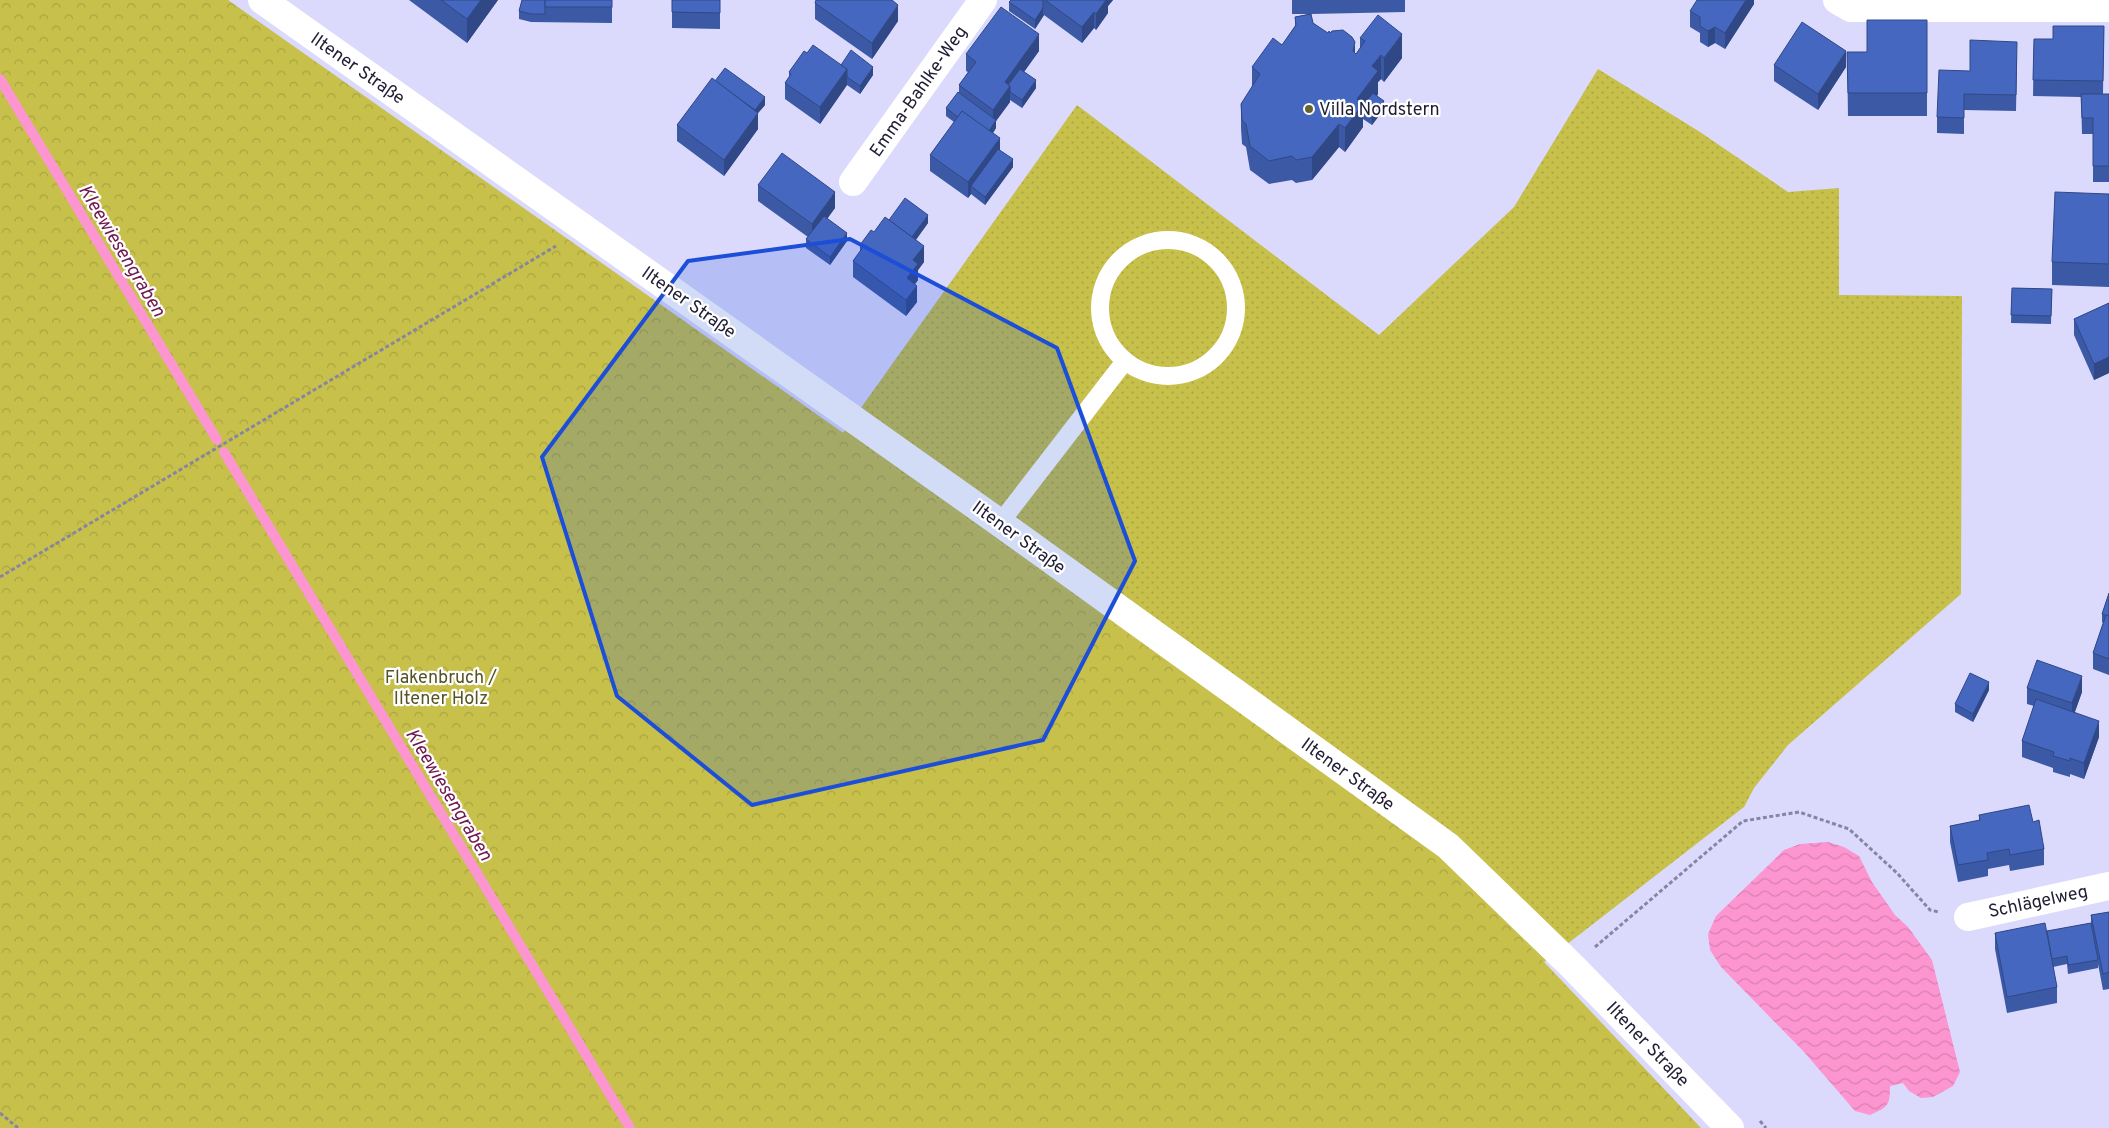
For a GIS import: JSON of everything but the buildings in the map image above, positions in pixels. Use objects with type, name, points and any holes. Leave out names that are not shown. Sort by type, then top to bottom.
[{"type":"street","name":"Iltener Straße","points":[[262,0],[1000,523],[1448,846],[1571,965],[1730,1128]]},
{"type":"street","name":"Emma-Bahlke-Weg","points":[[853,182],[983,0]]},
{"type":"street","points":[[1837,0],[1851,8],[2109,8]]},
{"type":"street","name":"Schlägelweg","points":[[1968,917],[2109,886]]},
{"type":"lane","points":[[1161,240],[1187,243],[1211,255],[1228,276],[1235,301],[1233,327],[1221,351],[1200,368],[1175,376],[1148,373],[1125,361],[1108,340],[1100,315],[1102,289],[1115,265],[1135,248],[1161,240]]},
{"type":"lane","points":[[1000,523],[1125,361]]},
{"type":"path","points":[[0,577],[585,228]]},
{"type":"path","points":[[1594,948],[1743,820],[1799,812],[1850,829],[1897,873],[1930,910],[1968,917]]},
{"type":"path","points":[[0,1113],[18,1128]]},
{"type":"highlighted area","points":[[850,239],[1057,348],[1135,561],[1043,740],[752,805],[617,696],[542,457],[688,261]]},
{"type":"green space","name":"Flakenbruch / Iltener Holz","points":[[0,0],[228,0],[1443,855],[1701,1128],[0,1128]]},
{"type":"green space","points":[[1598,69],[1700,132],[1788,192],[1839,188],[1839,295],[1962,296],[1961,594],[1788,745],[1754,788],[1744,807],[1544,962],[1443,855],[843,433],[1077,105],[1379,335],[1514,207]]},
{"type":"water","points":[[1828,842],[1844,847],[1859,856],[1872,882],[1895,915],[1908,927],[1932,960],[1960,1072],[1953,1086],[1933,1097],[1921,1098],[1909,1091],[1903,1083],[1890,1086],[1887,1105],[1870,1115],[1855,1111],[1804,1052],[1721,967],[1710,950],[1708,934],[1716,916],[1784,850],[1800,844]]},
{"type":"waterway","name":"Kleewiesengraben","points":[[0,79],[217,440]]},
{"type":"waterway","name":"Kleewiesengraben","points":[[224,452],[630,1128]]},
{"type":"place","name":"Villa Nordstern","points":[[1309,109]]}]
